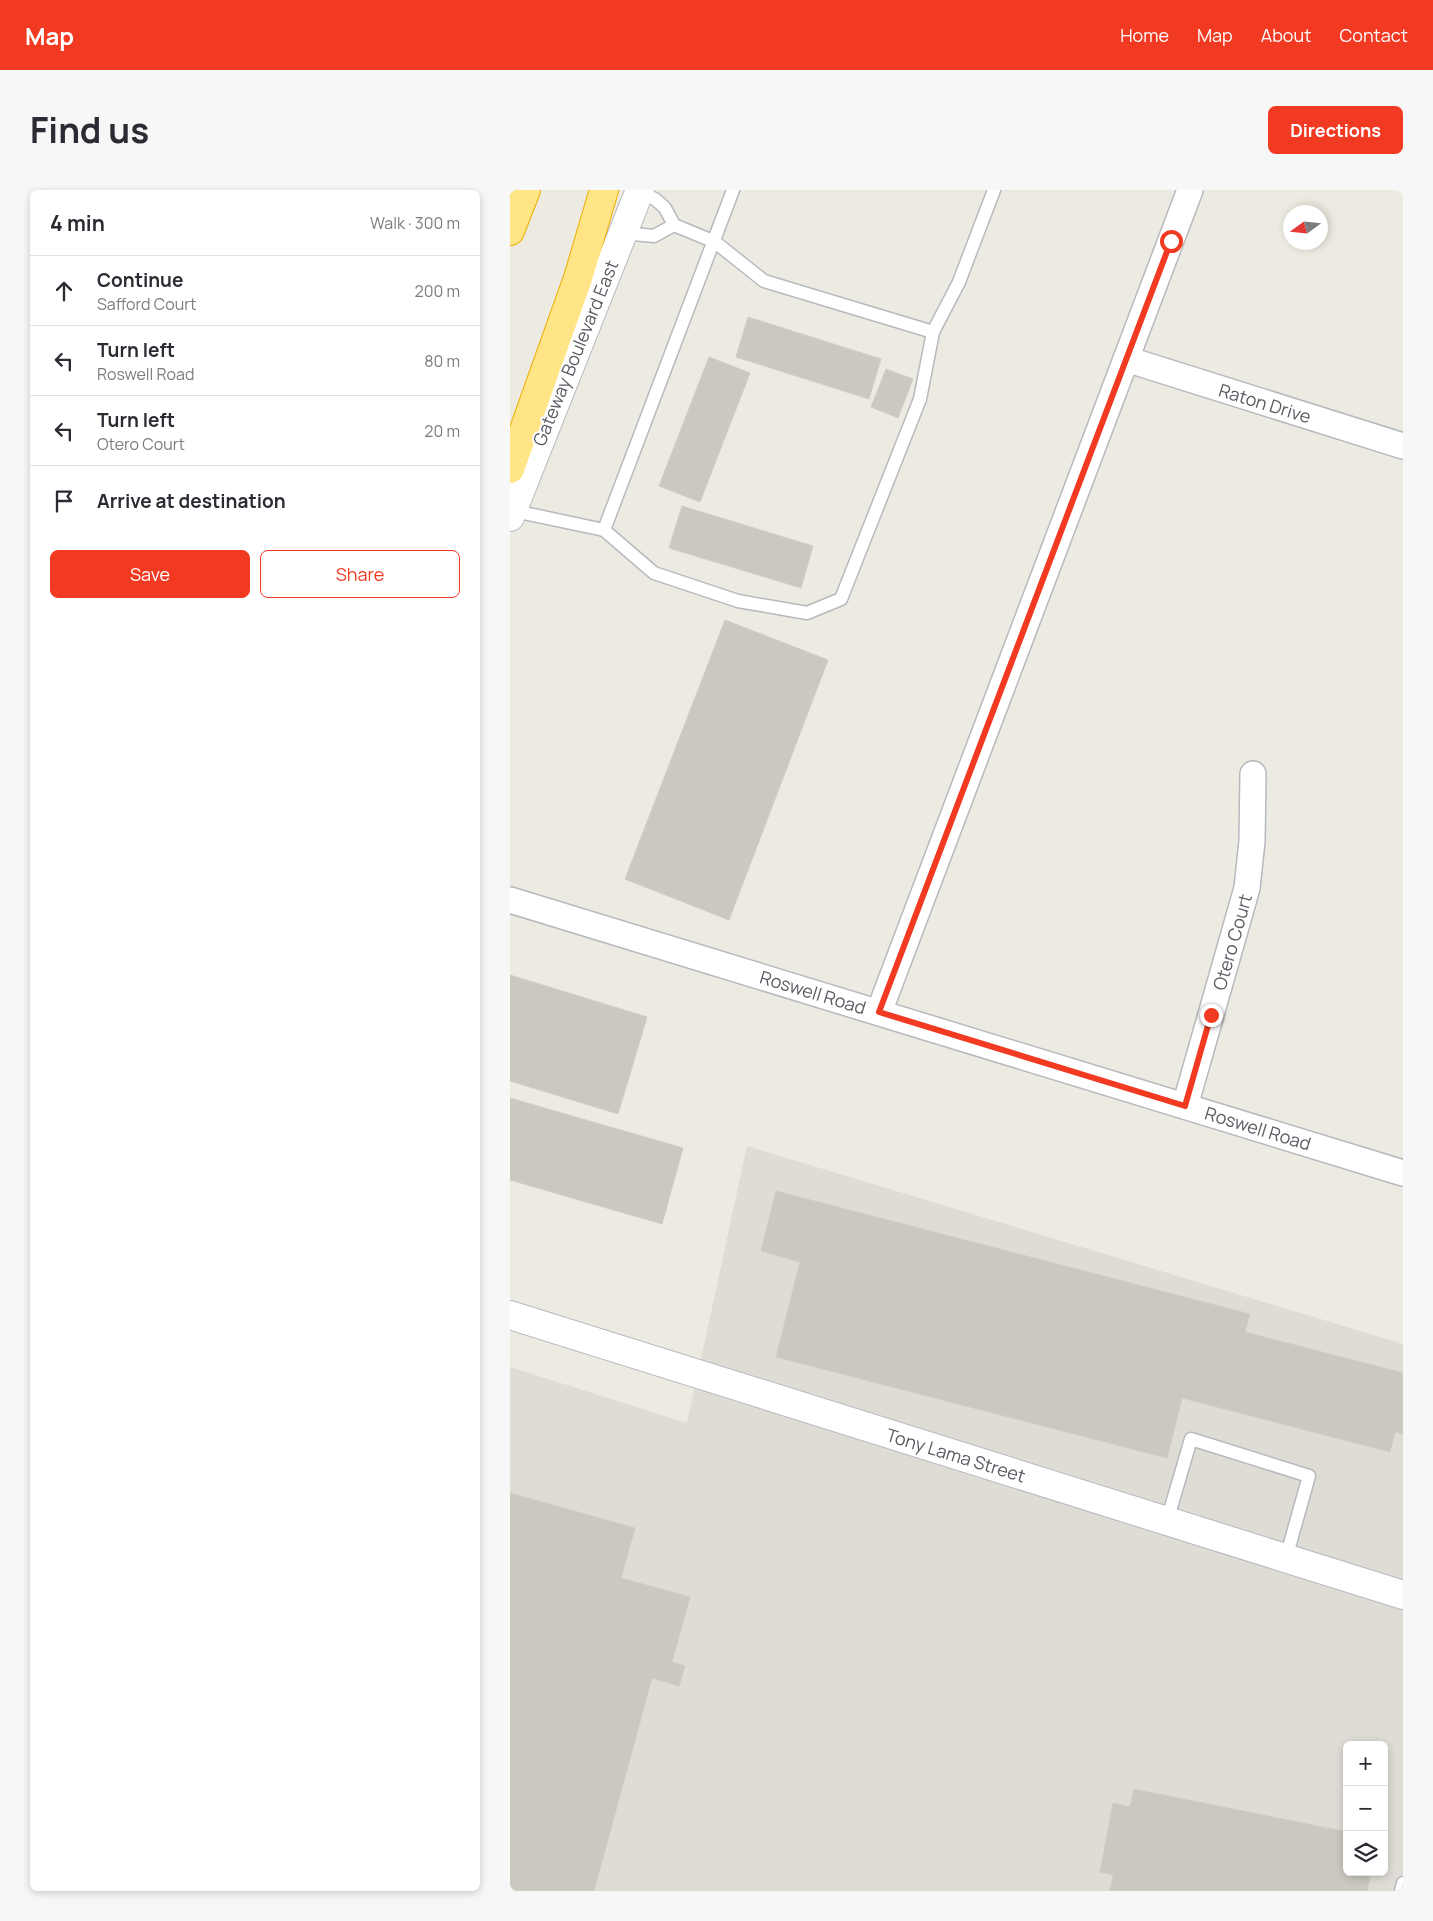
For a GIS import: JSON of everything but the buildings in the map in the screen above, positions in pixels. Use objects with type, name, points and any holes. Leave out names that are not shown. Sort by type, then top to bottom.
[{"type":"highway","points":[[510,231],[526,190]]},
{"type":"highway","points":[[510,469],[578,278],[604,190]]},
{"type":"street","points":[[879,1012],[1190,190]]},
{"type":"street","name":"Gateway Boulevard East","points":[[511,513],[640,191]]},
{"type":"street","name":"Raton Drive","points":[[1126,359],[1403,446]]},
{"type":"street","name":"Otero Court","points":[[1185,1106],[1247,888],[1252,841],[1253,774]]},
{"type":"street","name":"Roswell Road","points":[[510,900],[1403,1173]]},
{"type":"street","name":"Tony Lama Street","points":[[510,1315],[1403,1595]]},
{"type":"lane","points":[[604,530],[696,286],[715,242],[733,190]]},
{"type":"lane","points":[[511,513],[604,530],[654,573],[738,601],[807,613],[841,599],[920,398],[933,332],[959,282],[994,190]]},
{"type":"lane","points":[[640,191],[656,199],[665,208],[674,225],[715,242],[764,281],[933,332]]},
{"type":"lane","points":[[623,233],[654,236],[674,225]]},
{"type":"lane","points":[[1167,1521],[1191,1439],[1309,1476],[1286,1558]]},
{"type":"lane","points":[[1401,1891],[1403,1884]]},
{"type":"shaded area","points":[[747,1146],[1403,1344],[1403,1891],[510,1891],[510,1367],[687,1423]]},
{"type":"route","points":[[1171,241],[879,1012],[1185,1106],[1211,1015]]}]
